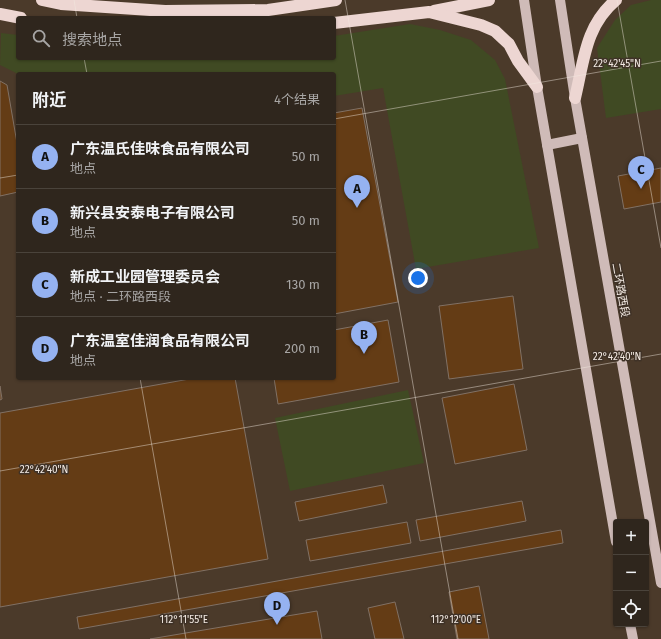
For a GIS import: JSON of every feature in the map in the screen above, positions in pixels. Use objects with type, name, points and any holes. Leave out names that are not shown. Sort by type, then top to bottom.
[{"type":"highway","points":[[42,0],[61,4],[165,11],[268,10],[336,0]]},
{"type":"highway","points":[[336,23],[429,12],[489,0]]},
{"type":"highway","points":[[575,98],[588,41],[592,30],[599,18],[616,0]]},
{"type":"highway","points":[[429,12],[481,25],[495,32],[509,44],[518,61],[537,87]]},
{"type":"highway","points":[[0,14],[16,17]]},
{"type":"main road","points":[[524,0],[537,87],[613,525]]},
{"type":"main road","name":"二环路西段","points":[[560,0],[575,98],[661,583]]},
{"type":"main road","points":[[547,145],[582,138]]},
{"type":"main road","points":[[631,627],[633,639]]},
{"type":"shaded area","points":[[0,0],[329,0],[286,8],[345,0],[661,0],[661,639],[0,639]]},
{"type":"green space","points":[[651,0],[661,0],[661,109],[606,118],[597,48],[615,20],[631,5]]},
{"type":"green space","points":[[410,24],[440,30],[471,40],[495,60],[505,79],[539,248],[416,269],[383,88],[336,96],[336,72],[16,73],[0,65],[1,33],[16,35],[16,60],[336,60],[336,36]]},
{"type":"green space","points":[[408,390],[424,463],[290,491],[275,418]]},
{"type":"building","points":[[0,81],[7,85],[16,137],[16,192],[0,196]]},
{"type":"building","points":[[362,108],[398,302],[336,314],[336,113]]},
{"type":"building","points":[[661,168],[661,202],[624,209],[618,176]]},
{"type":"building","points":[[513,296],[523,369],[449,379],[439,306]]},
{"type":"building","points":[[388,320],[399,382],[278,404],[274,380],[336,380],[336,330]]},
{"type":"building","points":[[184,380],[235,380],[268,559],[0,607],[0,413]]},
{"type":"building","points":[[514,384],[527,450],[455,464],[442,398]]},
{"type":"building","points":[[0,386],[2,399],[0,400]]},
{"type":"building","points":[[383,485],[387,503],[299,521],[295,502]]},
{"type":"building","points":[[522,501],[526,521],[420,541],[416,520]]},
{"type":"building","points":[[407,522],[411,543],[310,561],[306,540]]},
{"type":"building","points":[[561,530],[563,543],[79,629],[77,617]]},
{"type":"building","points":[[479,586],[489,639],[457,639],[449,592]]},
{"type":"building","points":[[395,602],[404,639],[375,639],[368,608]]},
{"type":"building","points":[[317,611],[322,639],[150,639]]},
{"type":"place","name":"新成工业园管理委员会","points":[[641,189]]},
{"type":"place","name":"广东温氏佳味食品有限公司","points":[[357,208]]},
{"type":"place","name":"新兴县安泰电子有限公司","points":[[364,354]]},
{"type":"place","name":"广东温室佳润食品有限公司","points":[[277,625]]}]
